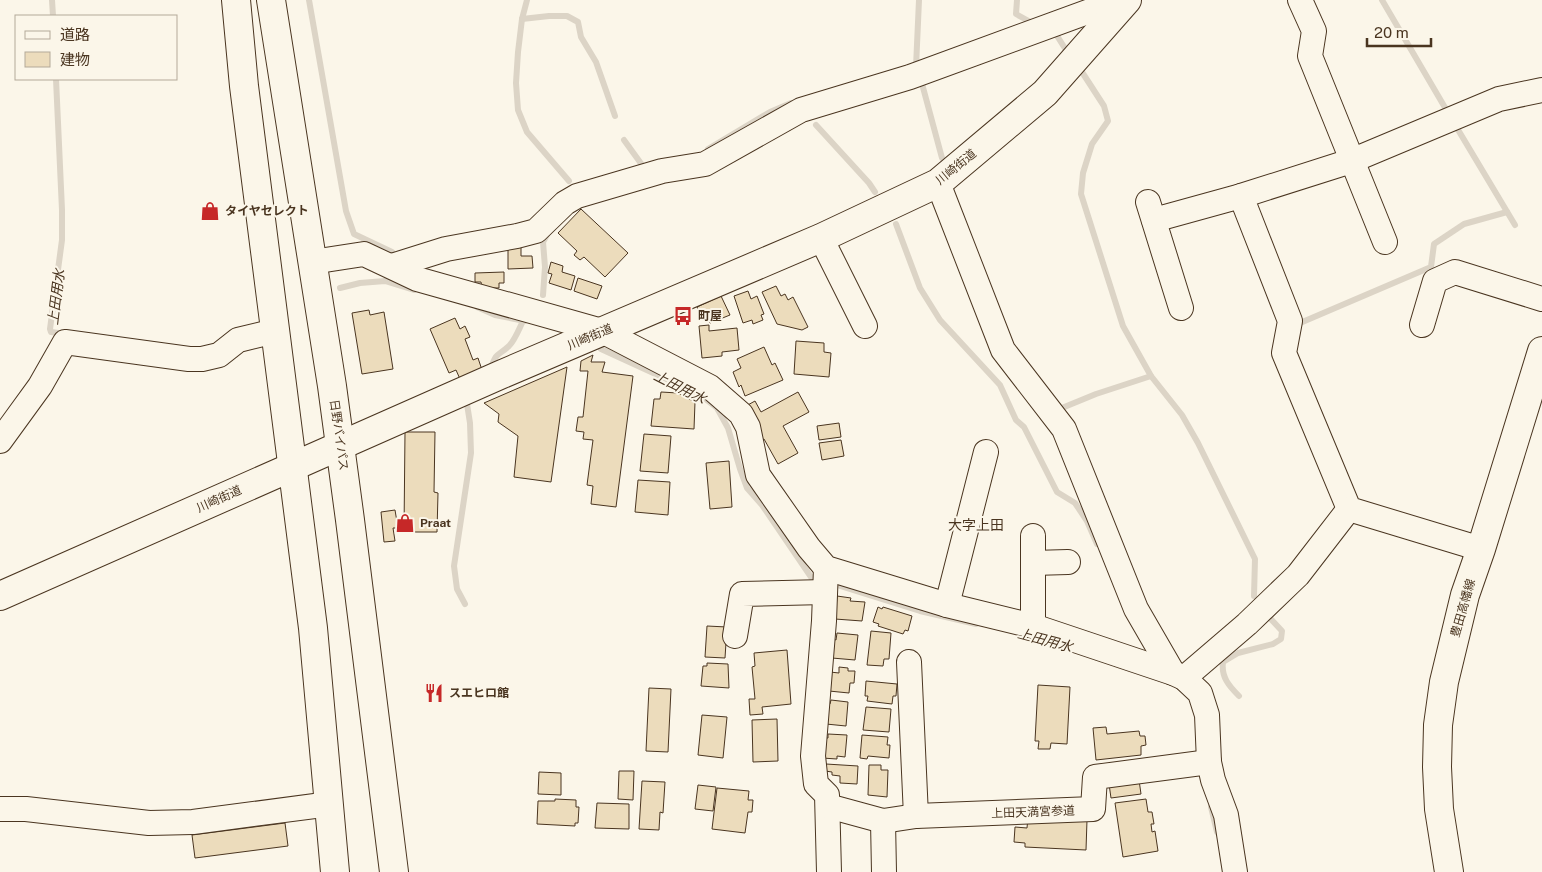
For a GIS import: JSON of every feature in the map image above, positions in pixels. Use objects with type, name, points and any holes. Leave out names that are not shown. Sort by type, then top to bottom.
[{"type":"main road","points":[[236,0],[244,86],[316,656],[335,872]]},
{"type":"main road","name":"日野バイパス","points":[[271,0],[340,446],[394,872]]},
{"type":"main road","name":"川崎街道","points":[[0,596],[602,331],[821,238],[938,183],[1045,94],[1127,0]]},
{"type":"main road","name":"豊田高幡線","points":[[1449,872],[1439,809],[1437,767],[1438,726],[1444,682],[1465,595],[1542,352]]},
{"type":"street","points":[[392,266],[446,249],[518,236],[536,230],[565,203],[577,196],[662,171],[705,164],[801,110],[910,77],[1120,0]]},
{"type":"street","points":[[1300,0],[1314,31],[1310,56],[1385,242]]},
{"type":"street","points":[[1181,308],[1151,211],[1241,196],[1351,161],[1499,99],[1542,90]]},
{"type":"street","points":[[938,183],[1003,350],[1064,429],[1136,609],[1179,675],[1200,693],[1207,715],[1209,762],[1213,780],[1226,815],[1235,872]]},
{"type":"street","points":[[1241,196],[1290,321],[1284,353],[1349,509]]},
{"type":"street","points":[[821,238],[865,326]]},
{"type":"street","points":[[312,262],[364,254],[417,279],[602,331],[710,387],[742,414],[748,427],[758,476],[809,548],[826,568],[946,605],[1033,626],[1179,675]]},
{"type":"street","points":[[1422,325],[1435,281],[1455,272],[1542,299]]},
{"type":"street","points":[[0,441],[40,386],[65,342],[189,359],[202,359],[219,354],[238,340],[275,331]]},
{"type":"street","points":[[946,605],[986,452]]},
{"type":"street","points":[[1179,675],[1247,624],[1298,575],[1349,509]]},
{"type":"street","points":[[1349,509],[1481,549]]},
{"type":"street","points":[[1033,536],[1033,626]]},
{"type":"street","points":[[1033,563],[1068,562]]},
{"type":"street","points":[[826,568],[813,756],[816,784],[827,795],[828,872]]},
{"type":"street","points":[[736,636],[742,594],[825,592]]},
{"type":"street","points":[[909,662],[916,816]]},
{"type":"street","name":"上田天満宮参道","points":[[828,806],[883,821],[916,816],[1093,809],[1095,777],[1209,762]]},
{"type":"street","points":[[0,809],[26,809],[158,823],[193,822],[330,804]]},
{"type":"street","points":[[883,821],[884,872]]},
{"type":"building","points":[[581,209],[628,253],[605,277],[584,257],[580,260],[574,255],[577,251],[558,233]]},
{"type":"building","points":[[521,247],[521,256],[532,256],[533,268],[508,269],[508,248]]},
{"type":"building","points":[[551,262],[563,266],[562,272],[575,276],[571,290],[549,283],[552,274],[548,273]]},
{"type":"building","points":[[504,272],[504,283],[499,283],[499,288],[482,288],[481,282],[475,282],[475,273]]},
{"type":"building","points":[[578,278],[602,286],[597,299],[574,291]]},
{"type":"building","points":[[776,286],[781,296],[785,294],[788,300],[793,297],[808,327],[802,330],[777,324],[762,292]]},
{"type":"building","points":[[748,291],[751,299],[757,296],[764,314],[761,315],[763,320],[753,324],[752,320],[743,323],[734,296]]},
{"type":"building","points":[[721,296],[730,315],[710,323],[708,318],[703,320],[697,307]]},
{"type":"building","points":[[369,310],[370,315],[384,312],[393,369],[362,374],[352,313]]},
{"type":"building","points":[[455,318],[460,329],[465,326],[470,337],[465,339],[473,360],[478,358],[482,370],[460,379],[456,370],[449,373],[430,329]]},
{"type":"building","points":[[709,325],[709,331],[737,328],[739,350],[722,352],[722,356],[702,358],[699,326]]},
{"type":"building","points":[[796,341],[824,343],[824,352],[831,353],[829,377],[794,374]]},
{"type":"building","points":[[764,347],[772,365],[775,363],[783,380],[745,396],[733,372],[741,368],[737,359]]},
{"type":"building","points":[[593,355],[591,362],[605,362],[602,372],[633,376],[616,507],[591,504],[593,486],[587,485],[593,440],[583,439],[584,432],[576,431],[578,417],[583,417],[588,371],[580,371],[581,361]]},
{"type":"building","points":[[567,367],[551,482],[514,477],[518,436],[498,422],[499,414],[484,403]]},
{"type":"building","points":[[661,392],[678,393],[695,402],[694,429],[651,426],[654,399],[660,399]]},
{"type":"building","points":[[798,392],[809,412],[783,426],[798,453],[778,464],[764,439],[758,442],[746,406],[755,401],[761,412]]},
{"type":"building","points":[[839,423],[841,437],[819,440],[817,426]]},
{"type":"building","points":[[405,432],[435,432],[434,492],[438,493],[437,532],[404,532]]},
{"type":"building","points":[[644,434],[671,436],[668,473],[640,471]]},
{"type":"building","points":[[841,440],[844,456],[822,460],[819,443]]},
{"type":"building","points":[[729,461],[732,507],[710,509],[706,463]]},
{"type":"building","points":[[638,480],[670,482],[668,515],[635,512]]},
{"type":"building","points":[[395,510],[398,528],[393,528],[395,541],[384,542],[381,512]]},
{"type":"building","points":[[837,596],[851,598],[850,601],[865,602],[862,621],[835,619]]},
{"type":"building","points":[[878,607],[912,616],[908,631],[905,630],[903,634],[878,626],[879,624],[873,622]]},
{"type":"building","points":[[707,626],[727,627],[725,658],[705,657]]},
{"type":"building","points":[[871,631],[891,633],[889,659],[884,659],[883,666],[867,665]]},
{"type":"building","points":[[837,633],[858,635],[855,660],[832,658],[833,639],[836,640]]},
{"type":"building","points":[[787,650],[791,704],[762,707],[763,714],[750,715],[749,699],[755,699],[752,667],[755,666],[754,653]]},
{"type":"building","points":[[707,663],[728,664],[729,688],[701,686],[703,666],[707,666]]},
{"type":"building","points":[[839,667],[848,668],[848,671],[855,671],[854,683],[850,683],[849,693],[829,691],[830,672],[839,673]]},
{"type":"building","points":[[866,681],[897,684],[896,696],[893,696],[892,704],[867,701],[868,696],[865,696]]},
{"type":"building","points":[[1038,685],[1070,687],[1067,744],[1051,743],[1050,749],[1038,749],[1039,741],[1035,741]]},
{"type":"building","points":[[649,688],[671,689],[668,752],[646,751]]},
{"type":"building","points":[[831,700],[848,702],[846,726],[826,724],[826,704],[830,704]]},
{"type":"building","points":[[866,707],[891,709],[889,732],[863,730]]},
{"type":"building","points":[[702,715],[727,717],[723,758],[698,755]]},
{"type":"building","points":[[777,719],[778,761],[753,762],[752,720]]},
{"type":"building","points":[[1106,727],[1107,734],[1139,731],[1140,736],[1145,736],[1146,745],[1141,746],[1141,755],[1096,760],[1093,728]]},
{"type":"building","points":[[828,734],[847,735],[845,757],[837,756],[837,759],[822,758],[823,738],[828,738]]},
{"type":"building","points":[[862,735],[888,737],[887,745],[890,745],[889,758],[868,756],[867,759],[860,758]]},
{"type":"building","points":[[826,764],[858,766],[857,784],[840,783],[840,776],[832,775],[832,772],[825,771]]},
{"type":"building","points":[[869,765],[881,765],[881,770],[888,770],[887,797],[868,795]]},
{"type":"building","points":[[619,771],[634,771],[633,800],[618,799]]},
{"type":"building","points":[[539,772],[561,773],[561,795],[538,794]]},
{"type":"building","points":[[1138,773],[1141,794],[1111,798],[1108,777]]},
{"type":"building","points":[[642,781],[665,782],[663,813],[660,812],[659,830],[639,829]]},
{"type":"building","points":[[698,785],[716,787],[713,811],[695,809]]},
{"type":"building","points":[[717,788],[749,791],[748,800],[753,800],[752,812],[748,812],[745,833],[712,829]]},
{"type":"building","points":[[555,799],[576,800],[576,807],[579,807],[578,823],[575,823],[575,826],[537,824],[538,801],[555,801]]},
{"type":"building","points":[[1146,799],[1148,812],[1152,812],[1154,824],[1151,824],[1152,832],[1155,831],[1158,851],[1123,857],[1115,803]]},
{"type":"building","points":[[597,803],[629,804],[629,829],[595,828]]},
{"type":"building","points":[[1028,817],[1087,820],[1086,850],[1025,847],[1025,843],[1014,842],[1015,827],[1027,828]]},
{"type":"building","points":[[285,823],[288,846],[195,858],[192,835]]},
{"type":"waterway","name":"上田用水","points":[[52,0],[53,15]]},
{"type":"waterway","points":[[309,0],[346,211],[354,234],[392,252]]},
{"type":"waterway","points":[[527,0],[522,19],[518,52],[516,83],[518,110],[527,132],[569,181]]},
{"type":"waterway","points":[[916,67],[919,0]]},
{"type":"waterway","points":[[1017,0],[1016,14],[1034,24]]},
{"type":"waterway","points":[[1382,0],[1447,111]]},
{"type":"waterway","points":[[522,19],[567,16],[578,22],[581,37],[596,62],[615,116]]},
{"type":"waterway","points":[[1054,31],[1066,50]]},
{"type":"waterway","points":[[1082,72],[1104,106],[1108,121],[1092,144],[1083,173],[1081,194],[1123,326],[1151,376],[1182,415],[1198,443],[1255,559],[1254,596]]},
{"type":"waterway","name":"上田用水","points":[[56,80],[62,240],[50,329],[51,332],[66,334]]},
{"type":"waterway","points":[[921,80],[942,158]]},
{"type":"waterway","points":[[708,149],[770,112],[791,103]]},
{"type":"waterway","points":[[816,125],[875,192]]},
{"type":"waterway","points":[[1457,128],[1515,225]]},
{"type":"waterway","points":[[624,140],[645,169]]},
{"type":"waterway","points":[[1296,327],[1300,323],[1431,267],[1434,244],[1464,224],[1507,212]]},
{"type":"waterway","points":[[896,224],[920,288],[940,320],[1000,385],[1016,420],[1024,427],[1057,492],[1075,503],[1087,521],[1097,544]]},
{"type":"waterway","points":[[543,295],[545,267],[543,242],[548,233]]},
{"type":"waterway","name":"上田用水","points":[[340,288],[360,283],[385,281],[414,290]]},
{"type":"waterway","name":"上田用水","points":[[477,307],[495,315],[525,321]]},
{"type":"waterway","points":[[491,368],[496,356],[513,341],[523,321]]},
{"type":"waterway","name":"上田用水","points":[[601,349],[699,394],[717,408],[728,428],[747,488],[762,505],[811,577]]},
{"type":"waterway","points":[[1056,408],[1057,410],[1096,394],[1151,376]]},
{"type":"waterway","points":[[465,604],[457,589],[454,566],[471,453],[467,404]]},
{"type":"waterway","name":"上田用水","points":[[837,585],[920,611],[976,624]]},
{"type":"waterway","points":[[1239,696],[1226,681],[1223,672],[1223,662],[1238,653],[1273,644],[1281,639],[1282,631],[1269,617]]},
{"type":"waterway","name":"上田用水","points":[[1211,807],[1217,832]]},
{"type":"place","name":"タイヤセレクト","points":[[210,211]]},
{"type":"place","name":"町屋","points":[[683,316]]},
{"type":"place","name":"Praat","points":[[405,523]]},
{"type":"place","name":"スエヒロ館","points":[[434,693]]},
{"type":"district","name":"大字上田","points":[[976,525]]}]
